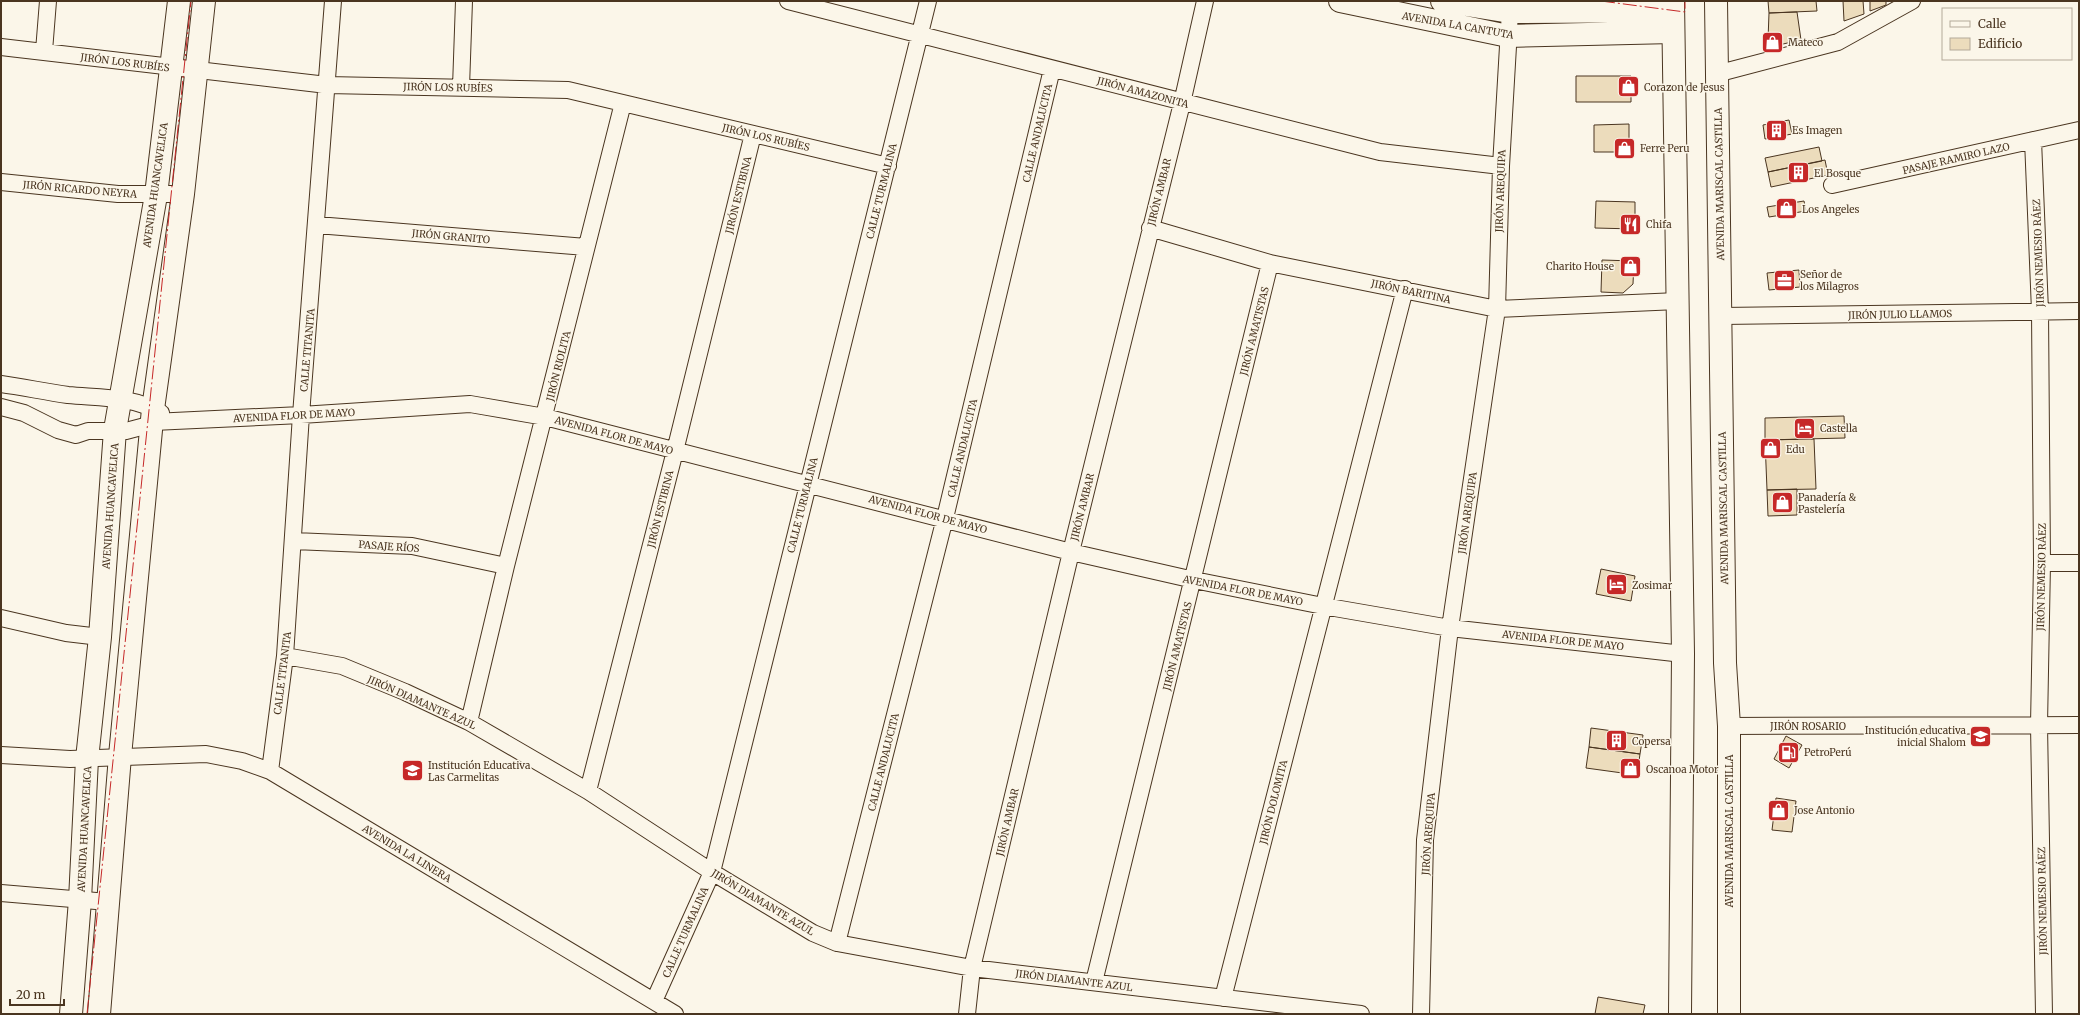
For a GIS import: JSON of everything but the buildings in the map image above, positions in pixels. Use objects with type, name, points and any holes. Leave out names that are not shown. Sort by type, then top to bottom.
[{"type":"main road","name":"AVENIDA HUANCAVELICA","points":[[71,1014],[80,900],[87,759],[100,637],[115,430],[156,195],[179,1]]},
{"type":"main road","points":[[100,1014],[120,756],[160,417],[183,194],[198,71],[204,1]]},
{"type":"main road","name":"AVENIDA LA CANTUTA","points":[[1340,1],[1508,36],[1673,15]]},
{"type":"main road","name":"AVENIDA LA CANTUTA","points":[[1442,1],[1510,12],[1673,15]]},
{"type":"main road","name":"AVENIDA MARISCAL CASTILLA","points":[[1716,1],[1725,663],[1729,726],[1730,1014]]},
{"type":"main road","points":[[1673,15],[1683,654],[1680,1014]]},
{"type":"street","points":[[44,51],[48,1]]},
{"type":"street","name":"CALLE TITANITA","points":[[270,771],[285,656],[294,541],[301,415],[317,225],[333,1]]},
{"type":"street","points":[[461,87],[464,1]]},
{"type":"street","name":"JIRÓN AMAZONITA","points":[[788,1],[1182,103],[1380,152],[1501,166]]},
{"type":"street","name":"CALLE TURMALINA","points":[[654,1001],[712,872],[807,483],[888,166],[928,1]]},
{"type":"street","name":"JIRÓN AMBAR","points":[[967,1014],[972,968],[1071,552],[1182,103],[1205,1]]},
{"type":"street","points":[[1716,74],[1838,42],[1912,1]]},
{"type":"street","name":"JIRÓN AREQUIPA","points":[[1421,1014],[1425,840],[1450,628],[1497,309],[1501,166],[1510,12]]},
{"type":"street","name":"JIRÓN LOS RUBÍES","points":[[1,47],[327,85],[568,90],[888,166]]},
{"type":"street","name":"CALLE ANDALUCITA","points":[[836,942],[945,518],[1052,69]]},
{"type":"street","name":"JIRÓN RIOLITA","points":[[469,722],[506,566],[545,417],[623,103]]},
{"type":"street","name":"PASAJE RAMIRO LAZO","points":[[1832,185],[2079,130]]},
{"type":"street","name":"JIRÓN ESTIBINA","points":[[588,791],[675,451],[752,134]]},
{"type":"street","name":"JIRÓN NEMESIO RÁEZ","points":[[2033,140],[2040,311],[2042,563],[2039,725],[2044,1014]]},
{"type":"street","name":"JIRÓN RICARDO NEYRA","points":[[1,182],[118,194],[183,194]]},
{"type":"street","name":"JIRÓN GRANITO","points":[[317,225],[586,247]]},
{"type":"street","name":"JIRÓN BARITINA","points":[[1150,228],[1270,263],[1405,289],[1497,309],[1678,301]]},
{"type":"street","name":"JIRÓN AMATISTAS","points":[[1094,982],[1194,580],[1270,263]]},
{"type":"street","name":"JIRÓN DOLOMITA","points":[[1223,998],[1405,289]]},
{"type":"street","name":"JIRÓN JULIO LLAMOS","points":[[1721,316],[2079,311]]},
{"type":"street","name":"AVENIDA FLOR DE MAYO","points":[[1,384],[67,394],[120,398],[160,417],[301,415],[470,404],[545,417],[945,518],[1071,552],[1194,580],[1324,606],[1450,628],[1683,654]]},
{"type":"street","name":"AVENIDA FLOR DE MAYO","points":[[1,407],[24,413],[58,430],[76,435],[88,431],[126,431],[145,426],[160,417]]},
{"type":"street","name":"PASAJE RÍOS","points":[[294,541],[412,546],[506,566]]},
{"type":"street","points":[[2042,563],[2079,564]]},
{"type":"street","points":[[1,618],[66,633],[100,637]]},
{"type":"street","name":"JIRÓN DIAMANTE AZUL","points":[[285,656],[342,666],[405,692],[469,722],[588,791],[712,872],[813,933],[836,942],[972,968],[1361,1014]]},
{"type":"street","name":"JIRÓN ROSARIO","points":[[1729,726],[2079,725]]},
{"type":"street","name":"AVENIDA LA LINERA","points":[[1,755],[87,759],[120,756],[206,754],[242,761],[270,771],[675,1014]]},
{"type":"street","points":[[1,894],[108,902]]},
{"type":"power","points":[[87,1014],[191,1]]},
{"type":"power","points":[[1601,1],[1685,12],[1685,1]]},
{"type":"place","name":"Mateco","points":[[1772,42]]},
{"type":"place","name":"Corazon de Jesus","points":[[1628,87]]},
{"type":"place","name":"Es Imagen","points":[[1777,130]]},
{"type":"place","name":"Ferre Peru","points":[[1625,148]]},
{"type":"place","name":"El Bosque","points":[[1798,173]]},
{"type":"place","name":"Los Angeles","points":[[1787,209]]},
{"type":"place","name":"Chifa","points":[[1631,224]]},
{"type":"place","name":"Charito House","points":[[1630,266]]},
{"type":"place","name":"Señor de los Milagros","points":[[1784,280]]},
{"type":"place","name":"Castella","points":[[1805,428]]},
{"type":"place","name":"Edu","points":[[1770,449]]},
{"type":"place","name":"Panadería & Pastelería","points":[[1782,503]]},
{"type":"place","name":"Zosimar","points":[[1616,585]]},
{"type":"place","name":"Institución educativa inicial Shalom","points":[[1981,736]]},
{"type":"place","name":"Copersa","points":[[1616,741]]},
{"type":"place","name":"PetroPerú","points":[[1788,752]]},
{"type":"place","name":"Oscanoa Motor","points":[[1631,769]]},
{"type":"place","name":"Institución Educativa Las Carmelitas","points":[[413,771]]},
{"type":"place","name":"Jose Antonio","points":[[1778,810]]}]
